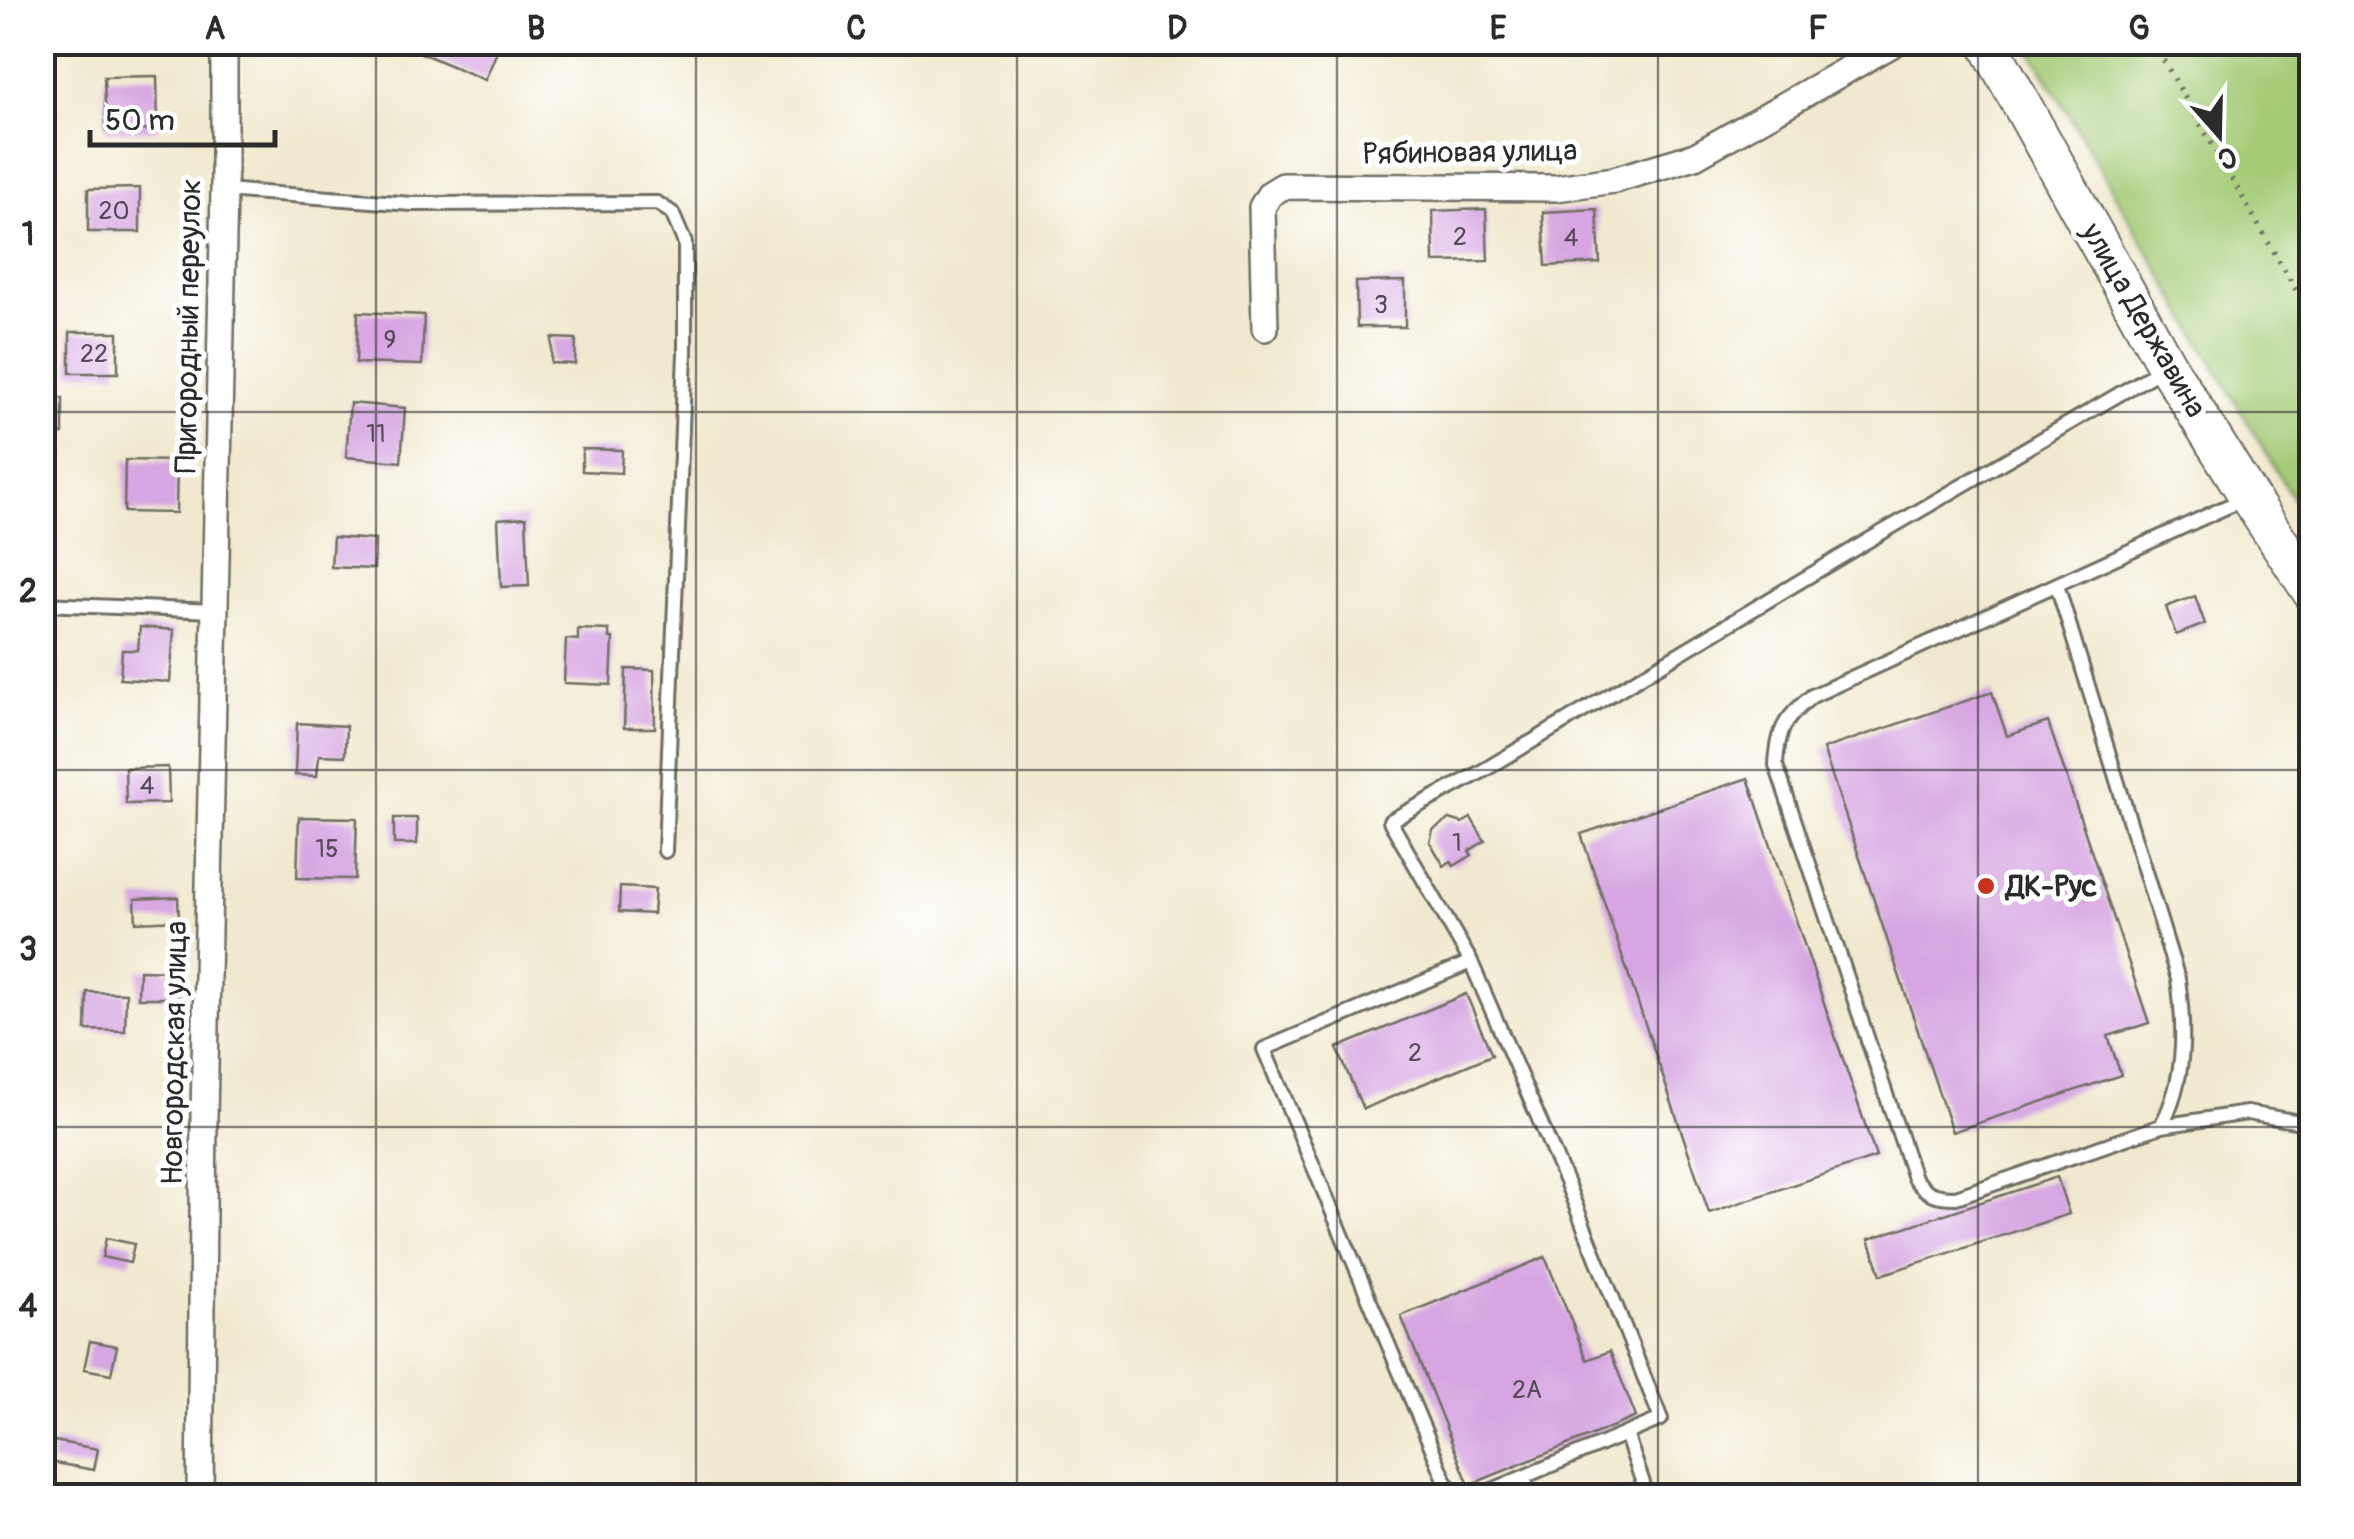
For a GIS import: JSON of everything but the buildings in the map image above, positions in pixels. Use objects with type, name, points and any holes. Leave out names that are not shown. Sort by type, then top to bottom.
[{"type":"main road","name":"улица Державина","points":[[1987,42],[2168,366],[2312,592]]},
{"type":"street","name":"Пригородный переулок","points":[[215,611],[224,42]]},
{"type":"street","name":"Рябиновая улица","points":[[1265,328],[1262,207],[1270,194],[1282,186],[1556,188],[1614,180],[1695,156],[1896,42]]},
{"type":"street","name":"Новгородская улица","points":[[200,1496],[215,611]]},
{"type":"lane","points":[[224,190],[412,204],[657,203],[672,213],[685,243],[685,334],[665,851]]},
{"type":"lane","points":[[1478,1496],[1661,1419],[1567,1184],[1471,962],[1390,821],[1482,772],[2168,366]]},
{"type":"lane","points":[[2248,497],[1812,696],[1791,713],[1778,739],[1776,765],[1914,1178],[1925,1192],[1956,1197],[2161,1126],[2247,1113],[2312,1124]]},
{"type":"lane","points":[[2057,585],[2178,979],[2182,1048],[2177,1089],[2161,1126]]},
{"type":"lane","points":[[42,604],[215,611]]},
{"type":"lane","points":[[1452,1496],[1264,1049],[1471,962]]},
{"type":"lane","points":[[1626,1434],[1643,1483],[1642,1496]]},
{"type":"lane","points":[[1523,1478],[1532,1496]]},
{"type":"path","points":[[2153,42],[2312,318]]},
{"type":"green space","points":[[2027,43],[2311,43],[2311,527],[2285,486]]},
{"type":"place","name":"ДК-Рус","points":[[1986,886]]}]
